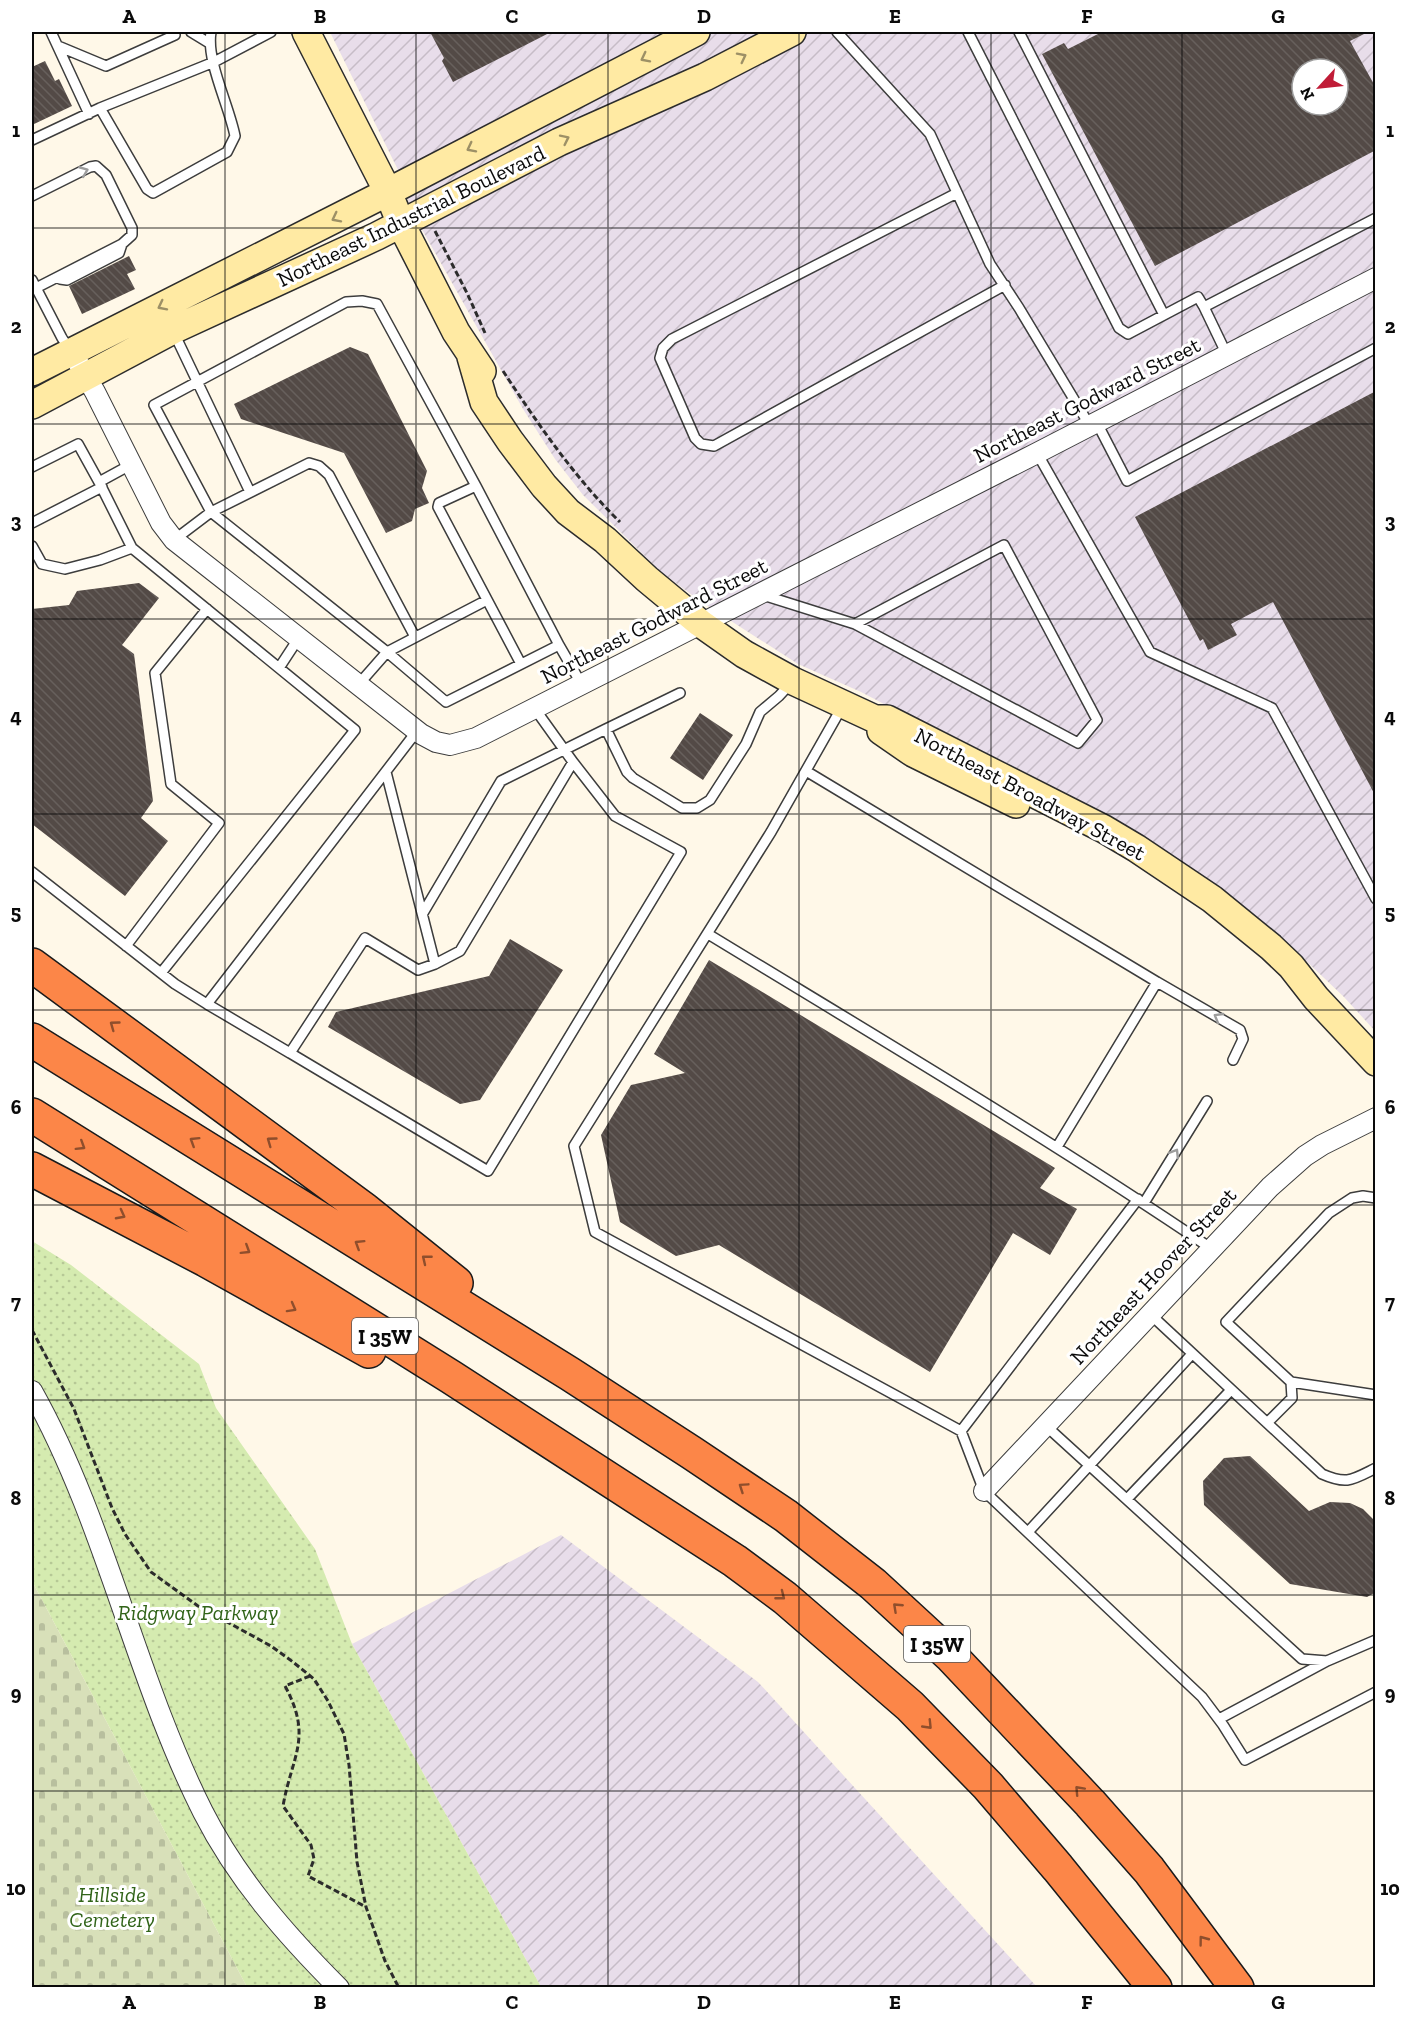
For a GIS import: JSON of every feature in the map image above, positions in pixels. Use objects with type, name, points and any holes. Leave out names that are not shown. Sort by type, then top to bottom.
[{"type":"highway","points":[[32,965],[365,1210],[570,1374]]},
{"type":"highway","name":"I 35W","points":[[32,1040],[570,1374],[786,1516],[873,1584],[950,1655],[1090,1803],[1149,1870],[1237,1988]]},
{"type":"highway","name":"I 35W","points":[[32,1115],[451,1377],[735,1561],[785,1598],[910,1706],[988,1786],[1155,1988]]},
{"type":"highway","points":[[32,1168],[305,1315],[735,1561]]},
{"type":"highway","points":[[1058,1868],[1132,1988]]},
{"type":"main road","name":"Northeast Broadway Street","points":[[306,32],[388,192],[401,224],[471,357],[550,466],[586,509],[614,532],[647,579],[700,623],[744,654],[793,681],[875,719],[887,719],[927,738],[1104,829],[1136,848],[1212,899],[1271,946],[1376,1062]]},
{"type":"main road","name":"Northeast Industrial Boulevard","points":[[32,372],[388,192],[696,32]]},
{"type":"main road","name":"Northeast Industrial Boulevard","points":[[32,405],[173,330],[401,224],[559,142],[705,77],[792,32]]},
{"type":"street","name":"Northeast Godward Street","points":[[72,352],[161,523],[174,540],[417,731],[443,744],[450,745],[462,743],[535,709],[1376,278]]},
{"type":"street","name":"Northeast Hoover Street","points":[[984,1491],[1269,1187],[1322,1145],[1376,1118]]},
{"type":"street","points":[[32,1391],[65,1457],[173,1745],[203,1813],[229,1857],[267,1911],[339,1988]]},
{"type":"lane","points":[[58,46],[106,66],[175,35],[173,32]]},
{"type":"lane","points":[[190,32],[209,43]]},
{"type":"lane","points":[[100,108],[147,189],[153,193],[227,152],[236,136],[209,43],[211,32]]},
{"type":"lane","points":[[32,140],[100,108],[214,62],[271,32]]},
{"type":"lane","points":[[837,32],[930,134],[990,264],[1127,481],[1376,348]]},
{"type":"lane","points":[[968,32],[1119,328],[1128,334],[1198,297],[1227,355]]},
{"type":"lane","points":[[1019,32],[1164,315]]},
{"type":"lane","points":[[55,33],[58,46],[89,114]]},
{"type":"lane","points":[[32,196],[96,166],[106,175],[132,228],[132,235],[122,244],[56,278],[34,284],[62,338],[72,352]]},
{"type":"lane","points":[[957,193],[672,339],[663,348],[660,358],[694,438],[701,444],[714,446],[1005,285]]},
{"type":"lane","points":[[1203,307],[1376,218]]},
{"type":"lane","points":[[559,645],[446,702],[211,512],[154,405],[346,302],[362,301],[378,304],[582,685]]},
{"type":"lane","points":[[173,330],[250,492]]},
{"type":"lane","points":[[32,467],[78,444],[132,548],[355,730],[161,973]]},
{"type":"lane","points":[[1037,453],[1150,652],[1272,708],[1376,899]]},
{"type":"lane","points":[[174,540],[211,512],[250,492],[309,463],[319,466],[329,475],[415,637]]},
{"type":"lane","points":[[32,523],[132,464]]},
{"type":"lane","points":[[476,486],[439,503],[438,507],[521,664]]},
{"type":"lane","points":[[761,594],[855,624],[1078,743],[1097,720],[1004,545],[855,624]]},
{"type":"lane","points":[[32,546],[42,564],[65,569],[100,560],[132,548]]},
{"type":"lane","points":[[358,685],[387,652],[487,600]]},
{"type":"lane","points":[[126,946],[219,823],[171,784],[155,674],[207,609]]},
{"type":"lane","points":[[279,668],[298,639]]},
{"type":"lane","points":[[606,729],[627,772],[633,778],[682,808],[697,808],[710,800],[746,744],[760,712],[793,681]]},
{"type":"lane","points":[[423,913],[501,781],[680,693]]},
{"type":"lane","points":[[843,705],[771,832],[574,1146],[595,1232],[961,1431],[984,1491],[1202,1697],[1245,1760],[1376,1692]]},
{"type":"lane","points":[[32,872],[175,984],[488,1171],[681,852],[615,816],[535,709]]},
{"type":"lane","points":[[207,1004],[417,731]]},
{"type":"lane","points":[[290,1053],[365,938],[418,970],[460,951],[573,762]]},
{"type":"lane","points":[[806,771],[1240,1030],[1244,1039],[1233,1060]]},
{"type":"lane","points":[[386,772],[435,964]]},
{"type":"lane","points":[[708,933],[1057,1147],[1212,1249]]},
{"type":"lane","points":[[1057,1147],[1157,982]]},
{"type":"lane","points":[[961,1431],[1141,1201],[1208,1101]]},
{"type":"lane","points":[[1376,1198],[1364,1196],[1353,1198],[1329,1213],[1226,1322],[1291,1382],[1376,1395]]},
{"type":"lane","points":[[1150,1314],[1322,1474],[1339,1481],[1354,1479],[1376,1468]]},
{"type":"lane","points":[[1028,1532],[1192,1354]]},
{"type":"lane","points":[[1267,1423],[1292,1398],[1291,1382]]},
{"type":"lane","points":[[1127,1499],[1231,1390]]},
{"type":"lane","points":[[1045,1425],[1302,1659],[1327,1661]]},
{"type":"lane","points":[[1219,1719],[1327,1661],[1376,1640]]},
{"type":"path","points":[[434,230],[467,293],[485,334]]},
{"type":"path","points":[[502,369],[549,439],[597,500],[614,532]]},
{"type":"path","points":[[32,1330],[74,1409],[112,1508],[125,1534],[151,1572],[198,1606],[271,1646],[310,1676],[328,1701],[344,1734],[349,1765],[357,1862],[366,1907],[386,1961],[399,1988]]},
{"type":"path","points":[[310,1676],[285,1686],[295,1706],[300,1732],[283,1806],[311,1845],[314,1859],[308,1876],[366,1907]]},
{"type":"shaded area","points":[[330,32],[1375,32],[1375,1031],[1344,997],[1302,957],[1253,914],[1201,875],[1152,844],[861,692],[798,664],[700,601],[661,572],[583,495],[555,459],[523,409],[411,210],[401,176]]},
{"type":"shaded area","points":[[561,1535],[758,1682],[1037,1987],[541,1987],[352,1644]]},
{"type":"green space","name":"Ridgway Parkway","points":[[32,1241],[71,1265],[199,1364],[216,1408],[315,1549],[352,1644],[541,1987],[247,1987],[32,1581]]},
{"type":"green space","name":"Hillside Cemetery","points":[[32,1581],[247,1987],[32,1987]]},
{"type":"building","points":[[430,32],[551,32],[453,82],[442,61],[444,58]]},
{"type":"building","points":[[1102,32],[1368,32],[1350,41],[1376,88],[1376,150],[1155,266],[1042,54],[1064,43],[1068,49]]},
{"type":"building","points":[[45,61],[55,81],[59,79],[72,106],[32,125],[32,67]]},
{"type":"building","points":[[129,256],[136,270],[127,274],[135,289],[82,314],[69,286]]},
{"type":"building","points":[[350,347],[368,354],[427,471],[422,488],[429,503],[415,509],[412,521],[386,533],[344,453],[241,419],[234,404]]},
{"type":"building","points":[[1376,391],[1376,797],[1273,602],[1231,624],[1237,635],[1208,650],[1203,639],[1200,641],[1135,517]]},
{"type":"building","points":[[139,583],[159,598],[122,645],[134,654],[153,801],[141,818],[168,841],[125,896],[32,824],[32,609],[69,605],[77,591]]},
{"type":"building","points":[[700,713],[733,735],[703,780],[670,758]]},
{"type":"building","points":[[510,939],[563,970],[480,1100],[460,1104],[328,1027],[336,1012],[489,976]]},
{"type":"building","points":[[709,960],[1055,1168],[1040,1188],[1077,1209],[1050,1255],[1013,1233],[930,1372],[719,1245],[676,1256],[620,1222],[601,1135],[631,1085],[685,1073],[654,1054]]},
{"type":"building","points":[[1250,1456],[1309,1511],[1330,1502],[1350,1503],[1363,1509],[1376,1522],[1376,1592],[1367,1597],[1290,1584],[1204,1505],[1203,1481],[1224,1458]]}]
